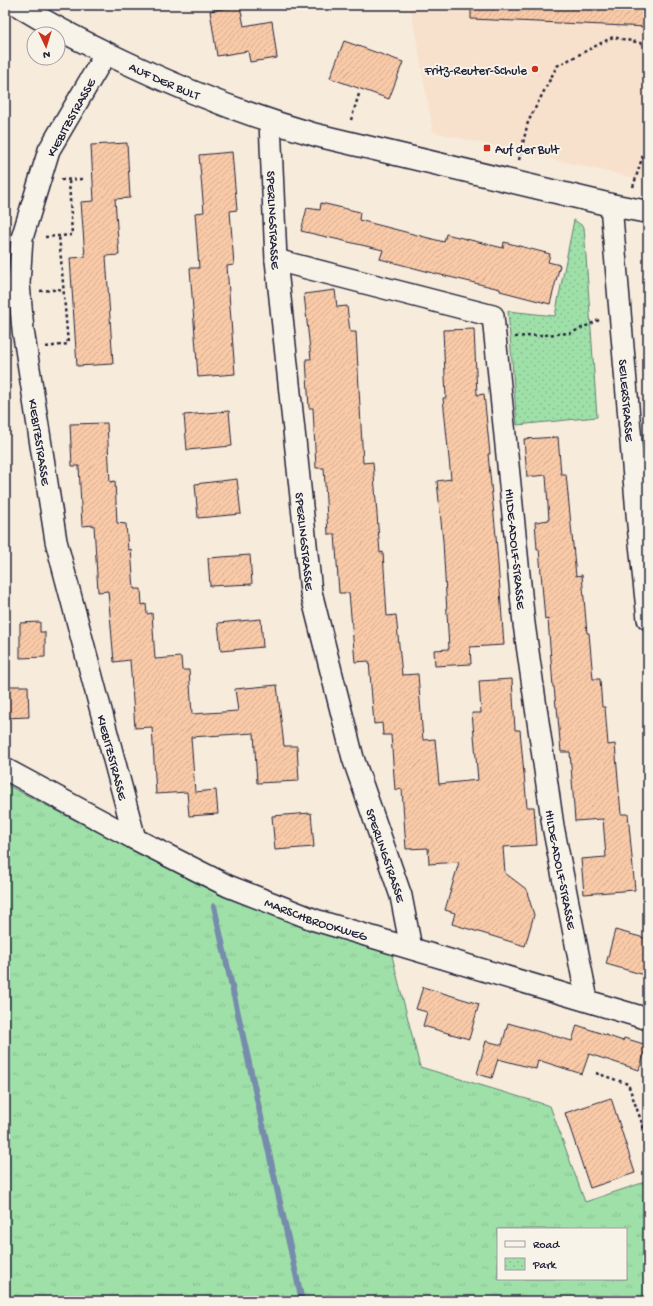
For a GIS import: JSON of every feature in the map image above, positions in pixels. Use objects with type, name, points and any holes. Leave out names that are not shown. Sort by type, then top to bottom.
[{"type":"street","name":"AUF DER BULT","points":[[18,5],[39,18],[106,53],[199,96],[270,122],[345,142],[612,205],[648,212]]},
{"type":"street","name":"KIEBITZSTRASSE","points":[[106,53],[49,150],[22,238],[19,284],[23,330],[56,541],[135,839]]},
{"type":"street","name":"SPERLINGSTRASSE","points":[[270,122],[276,260],[311,592],[353,758],[401,896],[411,948]]},
{"type":"street","name":"SEILERSTRASSE","points":[[612,205],[638,525],[648,619]]},
{"type":"street","name":"HILDE-ADOLF-STRASSE","points":[[276,260],[493,316],[524,624],[553,826],[588,1000]]},
{"type":"street","name":"MARSCHBROOKWEG","points":[[5,769],[135,839],[236,889],[315,920],[648,1019]]},
{"type":"path","points":[[514,182],[528,122],[557,66],[613,37],[645,44],[648,55]]},
{"type":"path","points":[[345,142],[359,94]]},
{"type":"path","points":[[632,192],[648,139]]},
{"type":"path","points":[[22,238],[72,235],[69,180]]},
{"type":"path","points":[[59,236],[68,344]]},
{"type":"path","points":[[495,338],[571,333],[620,310]]},
{"type":"path","points":[[596,1073],[628,1084],[648,1140]]},
{"type":"shaded area","name":"Fritz-Reuter-Schule","points":[[410,5],[648,5],[648,181],[433,132]]},
{"type":"green space","points":[[574,220],[584,227],[597,417],[517,425],[508,311],[555,316]]},
{"type":"green space","points":[[5,784],[220,895],[311,929],[391,952],[420,1067],[550,1106],[585,1202],[648,1181],[648,1301],[5,1301]]},
{"type":"building","points":[[471,5],[648,5],[648,27],[471,19]]},
{"type":"building","points":[[240,6],[244,26],[272,21],[277,58],[250,62],[248,51],[217,56],[210,11]]},
{"type":"building","points":[[344,41],[403,62],[389,99],[330,78]]},
{"type":"building","points":[[127,143],[130,198],[115,199],[119,255],[106,256],[113,364],[77,366],[70,258],[85,257],[81,202],[94,201],[91,145]]},
{"type":"building","points":[[232,152],[237,210],[230,211],[234,265],[227,266],[235,374],[198,377],[190,268],[199,268],[195,213],[204,212],[199,155]]},
{"type":"building","points":[[321,203],[360,212],[359,220],[444,242],[446,234],[503,248],[504,242],[550,254],[548,262],[560,265],[550,304],[500,291],[500,289],[380,259],[383,250],[301,231],[307,208],[320,210]]},
{"type":"building","points":[[335,290],[337,307],[347,306],[350,332],[356,332],[363,463],[373,462],[380,553],[383,552],[387,616],[396,615],[402,675],[418,674],[423,740],[435,739],[439,784],[478,780],[472,713],[481,713],[479,681],[512,679],[515,730],[520,730],[527,807],[534,807],[537,845],[503,847],[505,873],[526,889],[534,915],[525,946],[452,924],[455,913],[445,910],[459,862],[429,864],[428,848],[406,849],[402,789],[395,790],[391,735],[383,735],[382,723],[374,724],[369,661],[355,662],[349,593],[339,593],[335,534],[328,534],[324,468],[316,468],[313,408],[309,408],[306,359],[311,359],[304,294]]},
{"type":"building","points":[[474,329],[477,395],[484,394],[490,454],[488,454],[504,645],[470,647],[471,664],[435,666],[434,650],[449,649],[443,541],[437,481],[451,479],[443,398],[446,398],[443,330]]},
{"type":"building","points":[[229,411],[232,446],[187,450],[184,415]]},
{"type":"building","points":[[107,423],[110,482],[115,481],[117,523],[126,524],[128,550],[131,549],[134,589],[141,589],[142,605],[146,604],[147,614],[152,613],[155,659],[181,657],[182,670],[189,670],[192,714],[238,711],[235,689],[277,685],[284,746],[297,746],[299,781],[257,783],[254,733],[191,737],[195,792],[216,790],[218,814],[189,816],[187,792],[156,794],[152,727],[135,728],[130,660],[114,662],[108,591],[98,592],[94,525],[82,526],[79,466],[72,466],[70,424]]},
{"type":"building","points":[[558,437],[561,474],[566,474],[576,576],[582,575],[593,679],[600,679],[602,707],[605,707],[608,745],[615,744],[621,814],[628,814],[635,890],[584,894],[581,859],[606,857],[603,819],[575,821],[570,752],[561,752],[557,707],[553,687],[548,619],[545,620],[539,549],[537,549],[535,522],[549,520],[546,475],[527,477],[524,439]]},
{"type":"building","points":[[237,479],[241,514],[198,518],[195,484]]},
{"type":"building","points":[[250,555],[252,584],[210,586],[208,558]]},
{"type":"building","points":[[261,619],[263,647],[221,651],[218,623]]},
{"type":"building","points":[[40,622],[40,632],[45,632],[45,657],[20,658],[20,623]]},
{"type":"building","points":[[5,686],[28,686],[29,717],[5,718]]},
{"type":"building","points":[[311,813],[314,847],[275,850],[272,816]]},
{"type":"building","points":[[615,930],[648,939],[648,976],[606,964]]},
{"type":"building","points":[[423,987],[479,1004],[469,1039],[423,1026],[427,1012],[416,1009]]},
{"type":"building","points":[[508,1023],[572,1041],[577,1025],[623,1041],[624,1038],[647,1045],[639,1070],[589,1054],[582,1074],[538,1060],[536,1069],[498,1059],[492,1078],[477,1074],[486,1041],[502,1045]]},
{"type":"building","points":[[611,1098],[635,1173],[590,1188],[565,1113]]},
{"type":"waterway","points":[[214,906],[302,1301]]},
{"type":"place","name":"Fritz-Reuter-Schule","points":[[535,69]]},
{"type":"place","name":"Auf der Bult","points":[[487,148]]}]
